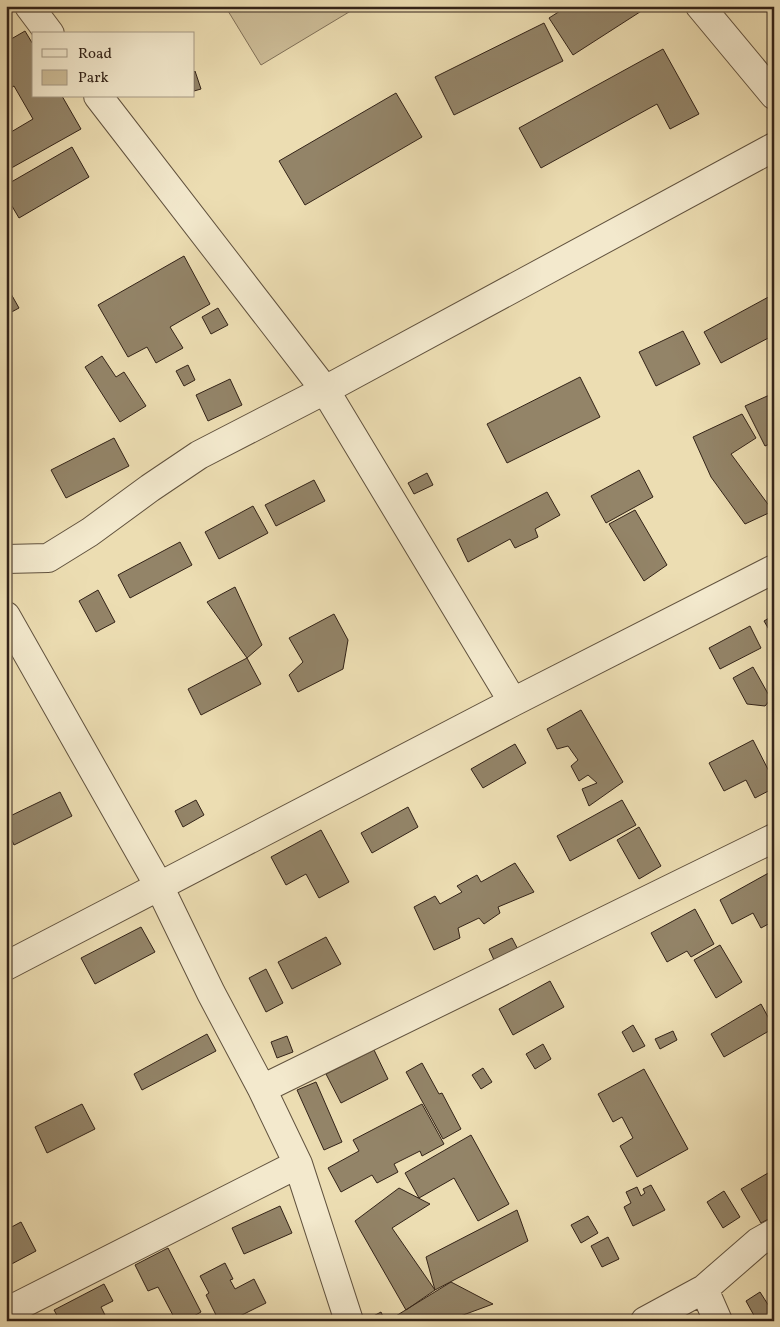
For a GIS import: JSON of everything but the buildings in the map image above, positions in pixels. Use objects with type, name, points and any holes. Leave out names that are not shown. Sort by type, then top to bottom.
[{"type":"street","points":[[29,6],[48,32]]},
{"type":"street","points":[[700,6],[774,94]]},
{"type":"street","points":[[100,98],[325,390],[512,702]]},
{"type":"street","points":[[6,559],[48,558],[90,532],[199,455],[325,390],[774,147]]},
{"type":"street","points":[[6,966],[512,702],[774,569]]},
{"type":"street","points":[[6,616],[159,886],[211,993],[262,1089],[298,1164],[349,1321]]},
{"type":"street","points":[[262,1089],[774,838]]},
{"type":"street","points":[[6,1312],[298,1164]]},
{"type":"street","points":[[645,1321],[704,1288],[758,1242],[774,1233]]},
{"type":"street","points":[[704,1288],[718,1321]]},
{"type":"green space","points":[[225,6],[359,6],[261,65]]}]
